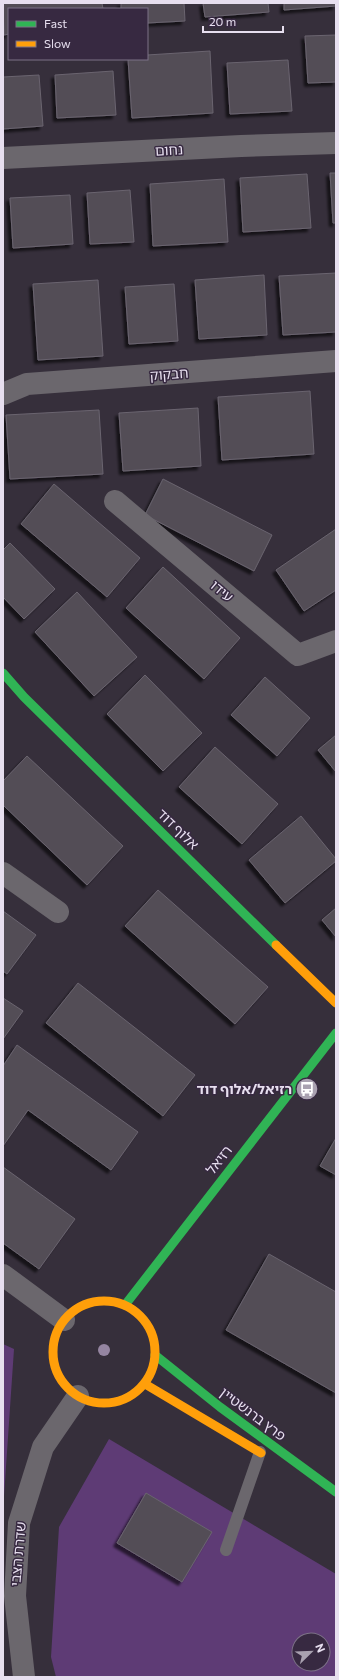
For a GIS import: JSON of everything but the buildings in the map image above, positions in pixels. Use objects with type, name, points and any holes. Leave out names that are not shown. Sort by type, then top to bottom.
[{"type":"street","name":"נחום","points":[[3,158],[241,146],[336,143]]},
{"type":"street","name":"חבקוק","points":[[3,394],[27,384],[336,361]]},
{"type":"street","name":"עידו","points":[[115,501],[298,655],[336,641]]},
{"type":"street","name":"אלוף דוד","points":[[3,673],[24,697],[336,1003]]},
{"type":"street","points":[[3,873],[58,912]]},
{"type":"street","name":"רזיאל","points":[[125,1305],[336,1033]]},
{"type":"street","points":[[3,1275],[64,1320]]},
{"type":"street","points":[[109,1301],[125,1305],[138,1314],[148,1325],[154,1340],[155,1355],[152,1370],[145,1384],[134,1394],[121,1401],[106,1403],[92,1402],[78,1396],[65,1385],[56,1370],[53,1353],[56,1335],[64,1320],[76,1309],[92,1302],[109,1301]]},
{"type":"street","name":"פרץ ברנשטיין","points":[[155,1355],[220,1407],[336,1493]]},
{"type":"street","name":"פרץ ברנשטיין","points":[[145,1384],[264,1454]]},
{"type":"street","name":"שדרת הצבי","points":[[24,1677],[15,1596],[19,1523],[43,1447],[78,1396]]},
{"type":"street","name":"פרץ ברנשטיין","points":[[281,1464],[336,1493]]},
{"type":"lane","points":[[226,1550],[264,1454]]},
{"type":"shaded area","points":[[3,1344],[14,1349],[3,1511]]},
{"type":"shaded area","points":[[109,1439],[336,1574],[336,1677],[56,1677],[51,1657],[59,1527]]},
{"type":"traffic: fast","points":[[3,673],[24,697],[276,945]]},
{"type":"traffic: fast","points":[[125,1305],[336,1033]]},
{"type":"traffic: fast","points":[[155,1355],[220,1407],[336,1492]]},
{"type":"traffic: slow","points":[[276,945],[336,1003]]},
{"type":"traffic: slow","points":[[104,1301],[123,1305],[140,1316],[151,1333],[155,1352],[151,1371],[140,1388],[123,1399],[104,1403],[85,1399],[68,1388],[57,1371],[53,1352],[57,1333],[68,1316],[85,1305],[104,1301]]},
{"type":"traffic: slow","points":[[145,1384],[261,1453]]},
{"type":"place","name":"רזיאל/אלוף דוד","points":[[307,1089]]}]
